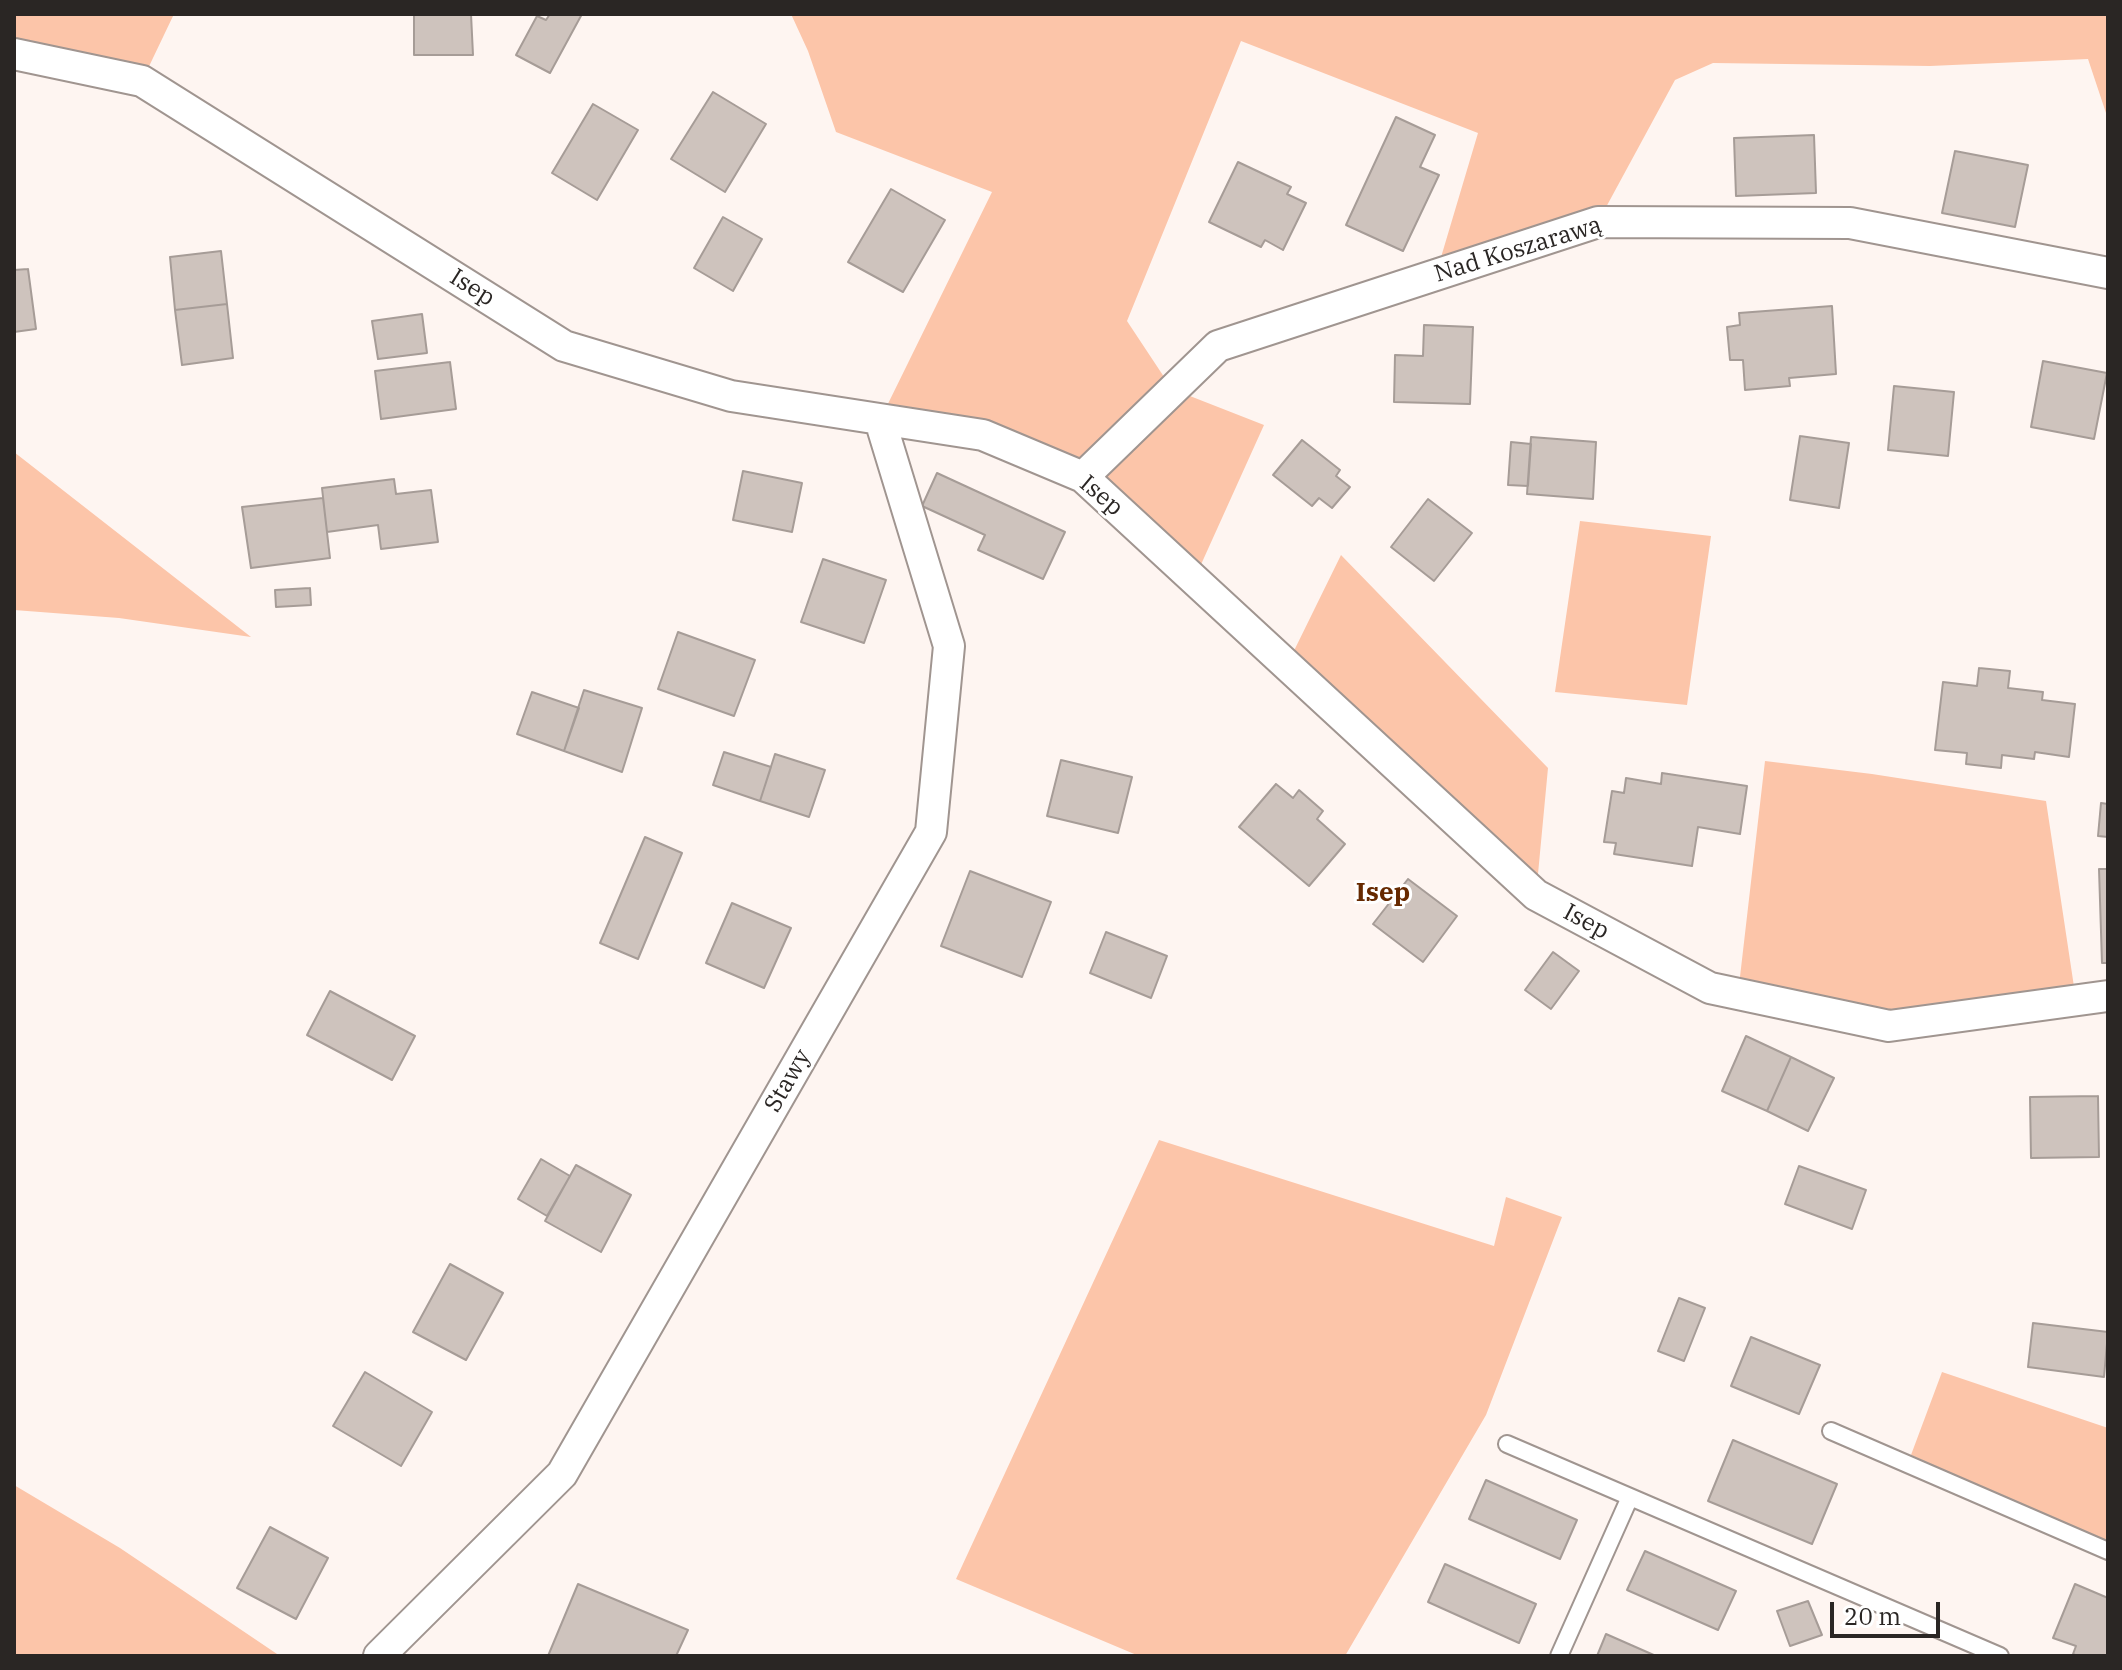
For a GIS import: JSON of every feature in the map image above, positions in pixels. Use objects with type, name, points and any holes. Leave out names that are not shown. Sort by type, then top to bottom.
[{"type":"street","name":"Isep","points":[[14,54],[142,81],[564,346],[731,396],[983,435],[1083,477],[1536,895],[1710,988],[1889,1026],[2108,996]]},
{"type":"street","name":"Nad Koszarawą","points":[[1083,477],[1218,346],[1598,222],[1850,223],[2108,273]]},
{"type":"street","name":"Stawy","points":[[379,1656],[562,1474],[931,832],[949,646],[880,420]]},
{"type":"lane","points":[[1831,1431],[2108,1551]]},
{"type":"lane","points":[[1507,1444],[2000,1656]]},
{"type":"lane","points":[[1559,1656],[1630,1497]]},
{"type":"shaded area","points":[[14,14],[174,14],[142,81],[14,54]]},
{"type":"shaded area","points":[[791,14],[2108,14],[2108,119],[2088,59],[1930,66],[1713,63],[1675,80],[1598,222],[1436,274],[1478,133],[1241,41],[1127,321],[1172,389],[1264,425],[1194,580],[1083,477],[880,420],[992,192],[836,132],[808,51]]},
{"type":"shaded area","points":[[14,452],[251,637],[119,618],[14,610]]},
{"type":"shaded area","points":[[1580,521],[1711,536],[1687,705],[1555,692]]},
{"type":"shaded area","points":[[1341,555],[1548,768],[1536,895],[1287,665]]},
{"type":"shaded area","points":[[1765,761],[2046,801],[2076,1000],[1889,1026],[1738,994]]},
{"type":"shaded area","points":[[1159,1140],[1494,1246],[1506,1197],[1562,1217],[1486,1415],[1345,1656],[1139,1656],[956,1579]]},
{"type":"shaded area","points":[[1942,1372],[2108,1428],[2108,1544],[1911,1455]]},
{"type":"shaded area","points":[[14,1485],[120,1548],[280,1656],[14,1656]]},
{"type":"building","points":[[414,14],[471,14],[473,55],[414,55]]},
{"type":"building","points":[[550,14],[582,14],[550,73],[516,55],[537,16],[546,20]]},
{"type":"building","points":[[713,92],[766,124],[725,192],[671,159]]},
{"type":"building","points":[[593,104],[638,130],[597,200],[552,173]]},
{"type":"building","points":[[1396,117],[1435,135],[1420,167],[1439,175],[1403,251],[1346,225]]},
{"type":"building","points":[[1814,135],[1816,193],[1736,196],[1734,138]]},
{"type":"building","points":[[1955,151],[2028,165],[2015,227],[1942,213]]},
{"type":"building","points":[[1238,162],[1291,187],[1287,194],[1306,203],[1283,250],[1265,240],[1261,247],[1209,222]]},
{"type":"building","points":[[891,189],[945,220],[903,292],[848,262]]},
{"type":"building","points":[[723,217],[762,239],[733,291],[694,268]]},
{"type":"building","points":[[221,251],[227,304],[175,310],[170,257]]},
{"type":"building","points":[[28,269],[36,329],[14,332],[14,270]]},
{"type":"building","points":[[227,304],[233,358],[182,365],[175,310]]},
{"type":"building","points":[[1832,306],[1836,374],[1789,378],[1790,386],[1745,390],[1743,360],[1730,360],[1727,327],[1740,325],[1739,313]]},
{"type":"building","points":[[422,314],[427,353],[378,359],[372,321]]},
{"type":"building","points":[[1424,325],[1473,327],[1470,404],[1394,402],[1395,355],[1423,356]]},
{"type":"building","points":[[2043,361],[2107,373],[2094,439],[2031,427]]},
{"type":"building","points":[[450,362],[456,409],[381,419],[375,371]]},
{"type":"building","points":[[1894,386],[1954,392],[1948,456],[1888,450]]},
{"type":"building","points":[[1800,436],[1849,443],[1839,508],[1790,500]]},
{"type":"building","points":[[1531,437],[1596,442],[1593,499],[1527,494]]},
{"type":"building","points":[[1302,440],[1340,470],[1336,476],[1350,487],[1332,508],[1319,498],[1312,506],[1273,475]]},
{"type":"building","points":[[1511,442],[1531,444],[1528,486],[1508,485]]},
{"type":"building","points":[[743,471],[802,483],[792,532],[733,520]]},
{"type":"building","points":[[937,473],[1065,532],[1043,579],[978,550],[985,535],[922,506]]},
{"type":"building","points":[[394,479],[396,494],[431,490],[438,542],[381,549],[378,525],[327,532],[322,488]]},
{"type":"building","points":[[323,498],[330,558],[251,568],[242,507]]},
{"type":"building","points":[[1428,499],[1472,533],[1434,581],[1391,547]]},
{"type":"building","points":[[823,559],[886,580],[864,643],[801,622]]},
{"type":"building","points":[[310,588],[311,605],[276,607],[275,590]]},
{"type":"building","points":[[678,632],[755,660],[734,716],[658,689]]},
{"type":"building","points":[[1979,668],[2010,671],[2008,688],[2043,692],[2042,700],[2075,704],[2069,757],[2035,752],[2034,759],[2002,755],[2001,768],[1966,764],[1967,753],[1935,750],[1943,682],[1977,686]]},
{"type":"building","points":[[584,690],[642,708],[622,772],[564,751]]},
{"type":"building","points":[[532,692],[579,708],[564,751],[517,734]]},
{"type":"building","points":[[724,752],[771,767],[760,801],[713,785]]},
{"type":"building","points":[[775,754],[825,770],[809,817],[760,801]]},
{"type":"building","points":[[1061,760],[1132,777],[1118,833],[1047,816]]},
{"type":"building","points":[[1662,773],[1747,786],[1740,834],[1698,827],[1692,866],[1614,854],[1616,843],[1604,842],[1612,791],[1624,793],[1626,778],[1661,784]]},
{"type":"building","points":[[1276,784],[1293,798],[1299,790],[1323,811],[1317,819],[1345,844],[1309,886],[1239,827]]},
{"type":"building","points":[[2101,803],[2108,804],[2108,837],[2098,836]]},
{"type":"building","points":[[645,837],[682,853],[638,959],[600,943]]},
{"type":"building","points":[[2099,869],[2108,869],[2108,963],[2102,963]]},
{"type":"building","points":[[970,871],[1051,902],[1022,977],[941,946]]},
{"type":"building","points":[[1408,879],[1457,916],[1423,962],[1373,924]]},
{"type":"building","points":[[732,903],[791,928],[764,988],[706,963]]},
{"type":"building","points":[[1106,932],[1167,956],[1151,998],[1090,973]]},
{"type":"building","points":[[1553,952],[1579,971],[1551,1009],[1525,990]]},
{"type":"building","points":[[330,991],[415,1036],[392,1080],[307,1035]]},
{"type":"building","points":[[1746,1036],[1791,1057],[1767,1111],[1722,1091]]},
{"type":"building","points":[[1791,1057],[1834,1078],[1808,1131],[1767,1111]]},
{"type":"building","points":[[2098,1096],[2099,1157],[2031,1158],[2030,1097]]},
{"type":"building","points":[[541,1159],[570,1176],[547,1216],[518,1199]]},
{"type":"building","points":[[576,1165],[631,1195],[601,1252],[545,1221]]},
{"type":"building","points":[[1799,1166],[1866,1190],[1852,1229],[1785,1204]]},
{"type":"building","points":[[450,1264],[503,1293],[466,1360],[413,1332]]},
{"type":"building","points":[[1679,1298],[1705,1308],[1684,1361],[1658,1351]]},
{"type":"building","points":[[2033,1323],[2108,1332],[2104,1377],[2028,1367]]},
{"type":"building","points":[[1751,1337],[1820,1365],[1799,1414],[1731,1386]]},
{"type":"building","points":[[365,1372],[432,1412],[401,1466],[333,1426]]},
{"type":"building","points":[[1733,1440],[1837,1484],[1812,1544],[1708,1501]]},
{"type":"building","points":[[1486,1480],[1577,1520],[1560,1559],[1469,1519]]},
{"type":"building","points":[[270,1527],[328,1558],[296,1619],[237,1588]]},
{"type":"building","points":[[1645,1551],[1736,1591],[1718,1630],[1627,1590]]},
{"type":"building","points":[[1445,1564],[1536,1604],[1519,1643],[1428,1602]]},
{"type":"building","points":[[578,1584],[688,1630],[676,1656],[548,1656]]},
{"type":"building","points":[[2075,1584],[2108,1598],[2108,1656],[2077,1656],[2073,1654],[2076,1646],[2053,1638]]},
{"type":"building","points":[[1808,1601],[1822,1635],[1790,1646],[1777,1611]]},
{"type":"building","points":[[1606,1634],[1656,1656],[1597,1656]]},
{"type":"district","name":"Isep","points":[[1383,893]]}]
